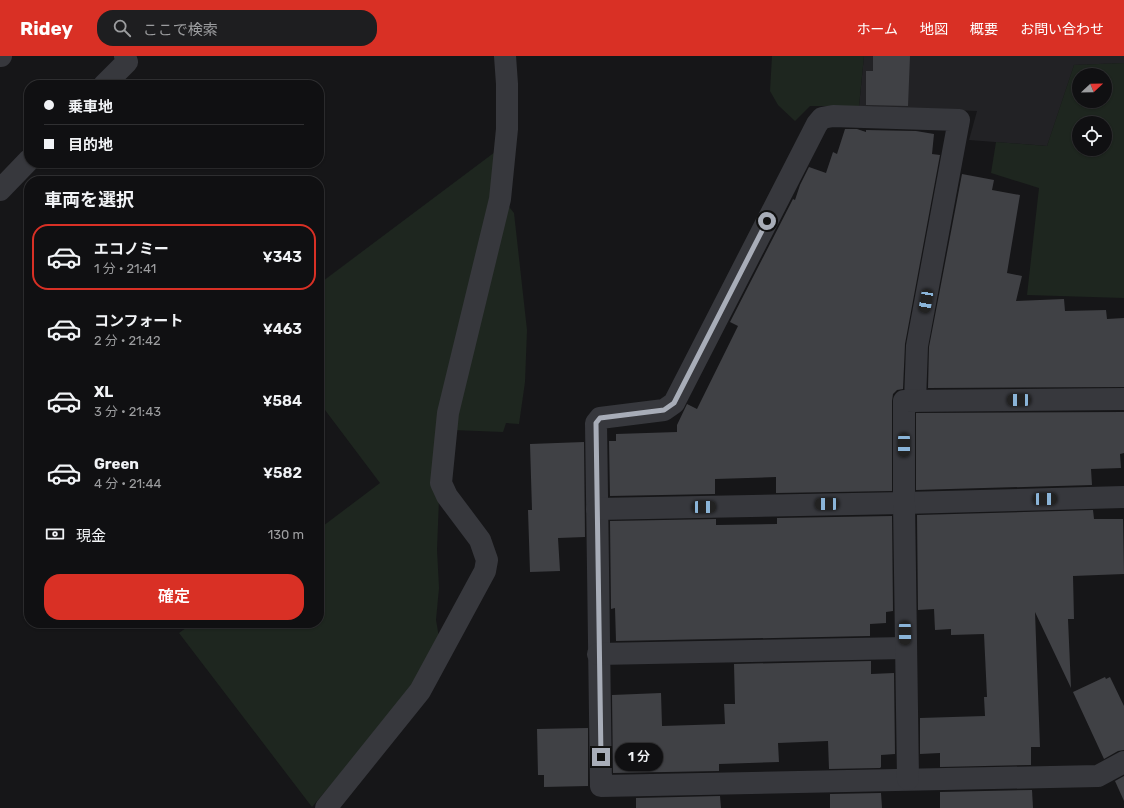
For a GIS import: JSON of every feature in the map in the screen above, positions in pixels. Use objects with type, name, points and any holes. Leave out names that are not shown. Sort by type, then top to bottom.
[{"type":"street","points":[[109,80],[127,62],[125,56]]},
{"type":"street","points":[[326,808],[420,691],[485,570],[487,560],[480,540],[447,496],[441,483],[448,413],[500,199],[507,129],[507,84],[505,56]]},
{"type":"street","points":[[915,400],[917,346],[959,120],[833,116],[822,118],[817,124],[674,403],[664,410],[600,418],[596,423],[601,786],[1098,776],[1124,762]]},
{"type":"street","points":[[0,190],[24,165]]},
{"type":"street","points":[[908,779],[905,648],[904,401],[1124,399]]},
{"type":"street","points":[[597,509],[904,503],[1124,496]]},
{"type":"street","points":[[598,654],[905,648]]},
{"type":"shaded area","points":[[772,56],[864,56],[859,106],[810,106],[795,121],[778,105],[770,91]]},
{"type":"shaded area","points":[[864,56],[1124,56],[1124,63],[1074,65],[1047,146],[969,140],[977,111],[859,106]]},
{"type":"shaded area","points":[[1124,63],[1124,298],[1027,295],[1039,188],[991,173],[996,142],[1047,146],[1072,71],[1072,108],[1112,108],[1112,68],[1073,68],[1074,65]]},
{"type":"shaded area","points":[[499,149],[439,499],[437,550],[439,588],[436,620],[440,643],[414,687],[312,807],[179,633],[186,628],[324,628],[324,525],[380,483],[324,409],[324,280]]},
{"type":"shaded area","points":[[506,203],[514,213],[527,330],[525,382],[519,424],[506,423],[503,432],[453,430]]},
{"type":"building","points":[[873,56],[910,56],[908,106],[866,105],[866,71],[873,71]]},
{"type":"building","points":[[845,129],[857,129],[866,132],[866,130],[916,131],[934,134],[932,154],[940,155],[905,344],[903,389],[897,390],[893,394],[892,401],[892,491],[776,493],[776,477],[715,479],[715,494],[610,496],[609,441],[616,441],[616,434],[677,432],[677,425],[687,404],[697,409],[738,326],[730,322],[793,199],[795,200],[800,185],[809,167],[826,173],[833,152],[837,154]]},
{"type":"building","points":[[962,174],[994,180],[992,190],[1020,195],[1007,273],[1022,276],[1016,301],[1064,299],[1065,311],[1106,310],[1107,319],[1124,318],[1124,387],[928,388],[929,347]]},
{"type":"building","points":[[1124,412],[1124,453],[1120,454],[1121,468],[1091,469],[1092,485],[916,490],[916,413]]},
{"type":"building","points":[[584,442],[585,537],[558,538],[560,571],[530,572],[528,510],[532,510],[530,444]]},
{"type":"building","points":[[1093,510],[1094,519],[1123,519],[1124,574],[1073,576],[1074,619],[1068,619],[1071,688],[1035,612],[1040,747],[1031,747],[1031,765],[940,767],[940,753],[920,754],[920,718],[985,716],[984,697],[987,697],[984,634],[951,635],[951,629],[935,630],[934,609],[918,610],[917,515]]},
{"type":"building","points":[[892,516],[893,611],[886,612],[886,623],[870,624],[870,636],[616,641],[615,608],[611,609],[610,521],[716,519],[716,525],[777,524],[777,518]]},
{"type":"building","points":[[871,661],[871,674],[894,673],[895,754],[881,755],[880,768],[829,769],[828,741],[778,743],[779,762],[719,764],[719,771],[613,773],[612,695],[661,693],[662,726],[725,724],[724,704],[735,704],[734,664]]},
{"type":"building","points":[[1105,677],[1106,679],[1110,677],[1124,706],[1124,750],[1118,751],[1104,759],[1073,692]]},
{"type":"building","points":[[588,728],[588,786],[544,787],[544,775],[538,775],[537,729]]},
{"type":"building","points":[[1124,776],[1124,801],[1115,781]]},
{"type":"building","points":[[1032,790],[1033,808],[940,808],[940,792]]},
{"type":"building","points":[[881,793],[882,808],[830,808],[830,794]]},
{"type":"building","points":[[720,796],[721,808],[636,808],[636,798]]},
{"type":"route","points":[[601,757],[598,654],[596,423],[600,418],[664,410],[674,403],[767,221]]}]
